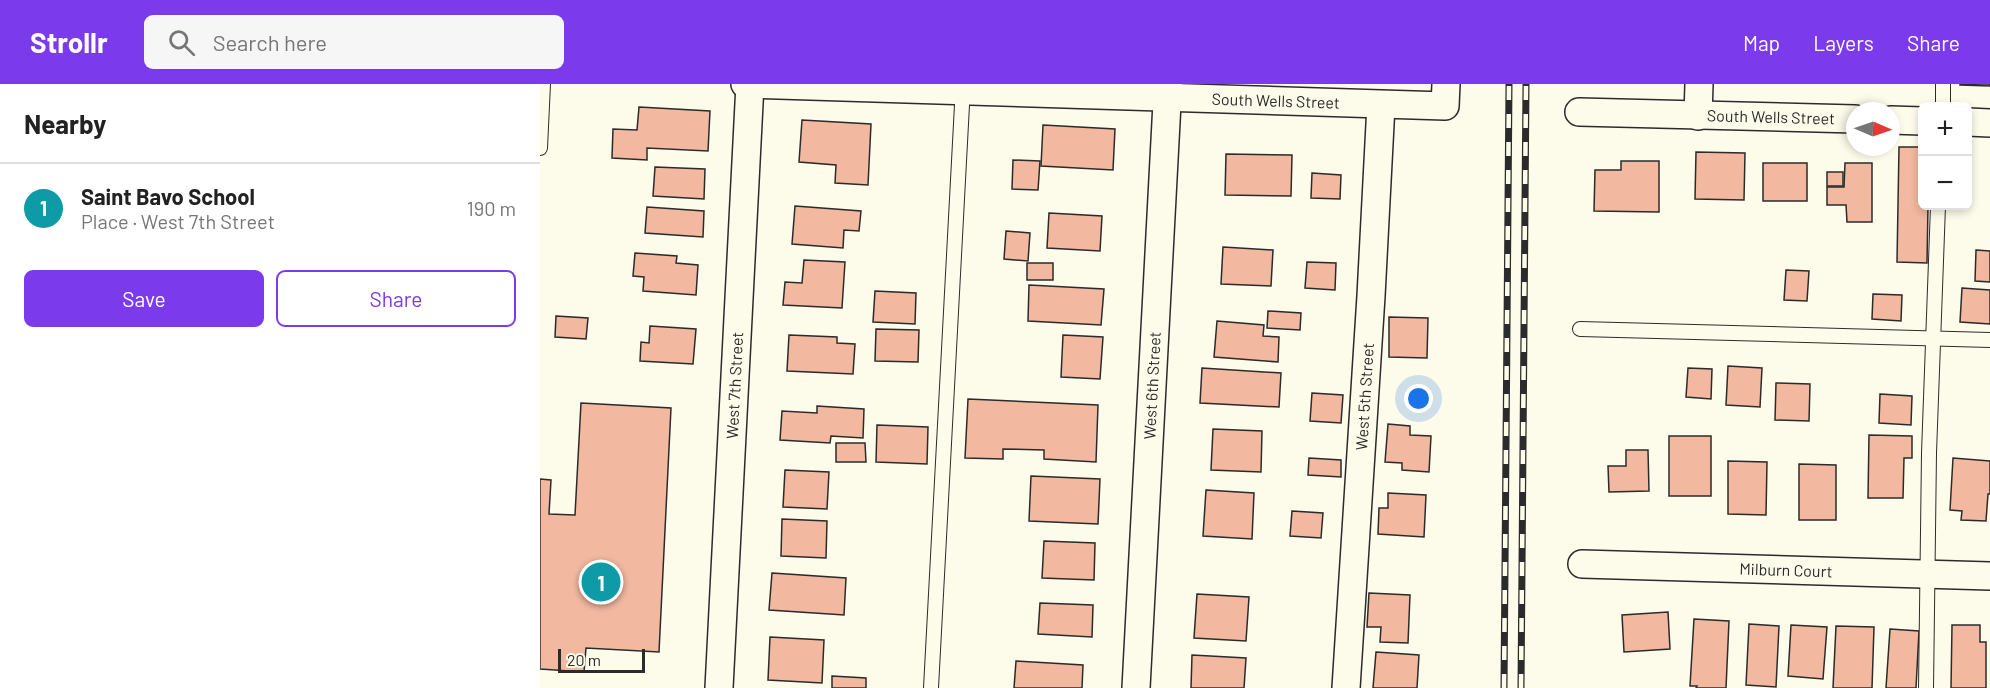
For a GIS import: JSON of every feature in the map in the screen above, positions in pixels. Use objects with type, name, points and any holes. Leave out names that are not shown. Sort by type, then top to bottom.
[{"type":"street","name":"South Wells Street","points":[[745,84],[1168,91],[1381,105],[1446,95]]},
{"type":"street","name":"West 7th Street","points":[[719,688],[750,84]]},
{"type":"street","points":[[1698,116],[1699,84]]},
{"type":"street","name":"West 6th Street","points":[[1136,688],[1168,91]]},
{"type":"street","name":"West 5th Street","points":[[1346,688],[1381,105]]},
{"type":"street","name":"South Wells Street","points":[[1580,112],[1846,119]]},
{"type":"street","points":[[1900,120],[1918,121]]},
{"type":"street","points":[[1972,122],[1990,123]]},
{"type":"street","name":"Milburn Court","points":[[1582,564],[1990,576]]},
{"type":"lane","points":[[540,147],[543,84]]},
{"type":"lane","points":[[1942,102],[1943,84]]},
{"type":"lane","points":[[931,688],[963,87]]},
{"type":"lane","points":[[1926,688],[1932,339],[1938,210]]},
{"type":"lane","points":[[1580,329],[1990,340]]},
{"type":"building","points":[[1990,84],[1990,86],[1960,85]]},
{"type":"building","points":[[639,107],[710,111],[708,151],[647,148],[647,160],[612,158],[613,129],[637,130]]},
{"type":"building","points":[[802,120],[871,124],[868,185],[835,183],[836,165],[799,162]]},
{"type":"building","points":[[1043,125],[1115,129],[1113,170],[1041,166]]},
{"type":"building","points":[[1900,147],[1918,147],[1918,210],[1928,210],[1927,263],[1897,262]]},
{"type":"building","points":[[1696,152],[1745,153],[1744,200],[1695,199]]},
{"type":"building","points":[[1226,154],[1292,155],[1291,196],[1225,195]]},
{"type":"building","points":[[1013,160],[1040,161],[1038,190],[1012,189]]},
{"type":"building","points":[[1621,161],[1659,161],[1659,212],[1594,211],[1595,170],[1621,170]]},
{"type":"building","points":[[1763,163],[1807,163],[1807,201],[1763,201]]},
{"type":"building","points":[[1845,163],[1872,163],[1872,222],[1847,222],[1846,205],[1827,205],[1827,187],[1844,187]]},
{"type":"building","points":[[655,167],[705,169],[704,199],[653,196]]},
{"type":"building","points":[[1827,172],[1843,172],[1843,186],[1827,186]]},
{"type":"building","points":[[1312,173],[1341,175],[1340,199],[1311,198]]},
{"type":"building","points":[[795,206],[861,211],[859,231],[844,230],[843,248],[792,244]]},
{"type":"building","points":[[647,207],[704,211],[703,237],[645,233]]},
{"type":"building","points":[[1049,213],[1102,216],[1100,251],[1047,248]]},
{"type":"building","points":[[1006,231],[1030,233],[1028,261],[1004,259]]},
{"type":"building","points":[[1223,247],[1273,250],[1271,286],[1221,284]]},
{"type":"building","points":[[1976,250],[1990,251],[1990,282],[1975,281]]},
{"type":"building","points":[[635,253],[677,256],[676,263],[698,265],[696,295],[643,291],[644,277],[633,276]]},
{"type":"building","points":[[804,260],[845,262],[842,308],[783,305],[785,282],[802,283]]},
{"type":"building","points":[[1307,262],[1336,263],[1335,290],[1305,288]]},
{"type":"building","points":[[1027,263],[1053,263],[1053,280],[1027,280]]},
{"type":"building","points":[[1786,270],[1809,271],[1807,301],[1784,300]]},
{"type":"building","points":[[1029,285],[1104,289],[1101,325],[1028,321]]},
{"type":"building","points":[[1962,288],[1990,290],[1990,324],[1960,322]]},
{"type":"building","points":[[875,291],[916,293],[915,324],[873,322]]},
{"type":"building","points":[[1873,294],[1902,295],[1901,321],[1872,319]]},
{"type":"building","points":[[1268,311],[1301,313],[1300,330],[1267,328]]},
{"type":"building","points":[[556,316],[588,318],[586,339],[555,337]]},
{"type":"building","points":[[1389,317],[1428,318],[1427,358],[1389,357]]},
{"type":"building","points":[[1217,321],[1264,325],[1263,336],[1279,337],[1278,362],[1214,357]]},
{"type":"building","points":[[650,326],[696,329],[693,364],[640,361],[641,342],[649,343]]},
{"type":"building","points":[[876,329],[919,330],[918,362],[875,361]]},
{"type":"building","points":[[789,335],[837,337],[837,343],[855,344],[853,374],[787,371]]},
{"type":"building","points":[[1063,335],[1103,337],[1100,379],[1061,377]]},
{"type":"building","points":[[1728,366],[1762,368],[1760,407],[1726,405]]},
{"type":"building","points":[[1202,368],[1281,373],[1279,407],[1200,403]]},
{"type":"building","points":[[1688,368],[1712,369],[1711,399],[1686,397]]},
{"type":"building","points":[[1776,383],[1810,384],[1809,421],[1775,420]]},
{"type":"building","points":[[1312,393],[1343,395],[1341,423],[1310,421]]},
{"type":"building","points":[[1880,394],[1912,396],[1911,425],[1879,423]]},
{"type":"building","points":[[968,399],[1098,405],[1096,462],[1044,459],[1044,450],[1003,449],[1003,459],[965,458]]},
{"type":"building","points":[[581,403],[671,408],[659,652],[586,648],[584,672],[540,669],[540,479],[551,480],[549,514],[575,515]]},
{"type":"building","points":[[817,406],[864,409],[863,438],[831,436],[830,443],[780,440],[782,411],[817,413]]},
{"type":"building","points":[[1388,424],[1410,426],[1410,435],[1431,436],[1429,472],[1402,470],[1402,463],[1385,462]]},
{"type":"building","points":[[877,425],[928,427],[927,464],[876,462]]},
{"type":"building","points":[[1213,429],[1262,431],[1261,472],[1211,470]]},
{"type":"building","points":[[1869,435],[1912,436],[1912,458],[1904,458],[1903,498],[1868,498]]},
{"type":"building","points":[[1669,436],[1711,436],[1711,496],[1669,496]]},
{"type":"building","points":[[836,443],[865,443],[866,462],[836,462]]},
{"type":"building","points":[[1626,450],[1648,450],[1649,491],[1609,492],[1608,466],[1626,466]]},
{"type":"building","points":[[1309,458],[1341,460],[1341,477],[1308,475]]},
{"type":"building","points":[[1953,458],[1990,461],[1990,494],[1988,494],[1986,521],[1961,520],[1962,511],[1950,510]]},
{"type":"building","points":[[1728,461],[1767,462],[1766,515],[1728,514]]},
{"type":"building","points":[[1799,464],[1836,465],[1836,520],[1799,520]]},
{"type":"building","points":[[785,470],[829,472],[827,509],[783,507]]},
{"type":"building","points":[[1031,476],[1100,479],[1098,524],[1029,521]]},
{"type":"building","points":[[1206,490],[1254,493],[1252,539],[1203,536]]},
{"type":"building","points":[[1388,493],[1426,495],[1424,537],[1378,534],[1379,508],[1388,508]]},
{"type":"building","points":[[1292,511],[1323,513],[1321,538],[1290,536]]},
{"type":"building","points":[[782,519],[827,521],[826,558],[781,556]]},
{"type":"building","points":[[1044,541],[1095,543],[1094,580],[1042,578]]},
{"type":"building","points":[[772,573],[846,578],[844,615],[769,610]]},
{"type":"building","points":[[1369,593],[1410,595],[1408,643],[1380,642],[1381,627],[1367,627]]},
{"type":"building","points":[[1197,594],[1249,597],[1246,641],[1194,638]]},
{"type":"building","points":[[1040,603],[1093,605],[1092,637],[1038,634]]},
{"type":"building","points":[[1668,612],[1670,649],[1624,652],[1622,615]]},
{"type":"building","points":[[1694,619],[1729,621],[1726,688],[1690,686]]},
{"type":"building","points":[[1749,624],[1779,626],[1776,687],[1746,685]]},
{"type":"building","points":[[1791,625],[1827,627],[1823,679],[1788,676]]},
{"type":"building","points":[[1952,625],[1980,625],[1980,642],[1986,642],[1986,688],[1951,688]]},
{"type":"building","points":[[1836,626],[1874,627],[1872,688],[1833,688]]},
{"type":"building","points":[[1890,629],[1919,631],[1916,688],[1886,688]]},
{"type":"building","points":[[770,637],[824,640],[822,683],[768,680]]},
{"type":"building","points":[[1376,652],[1419,655],[1417,688],[1373,688]]},
{"type":"building","points":[[1192,655],[1246,658],[1244,688],[1191,688]]},
{"type":"building","points":[[1016,661],[1083,665],[1082,688],[1014,688]]},
{"type":"building","points":[[832,676],[866,678],[866,688],[832,688]]},
{"type":"railway","points":[[1504,688],[1509,84]]},
{"type":"railway","points":[[1521,688],[1526,84]]},
{"type":"place","name":"Saint Bavo School","points":[[601,582]]}]
